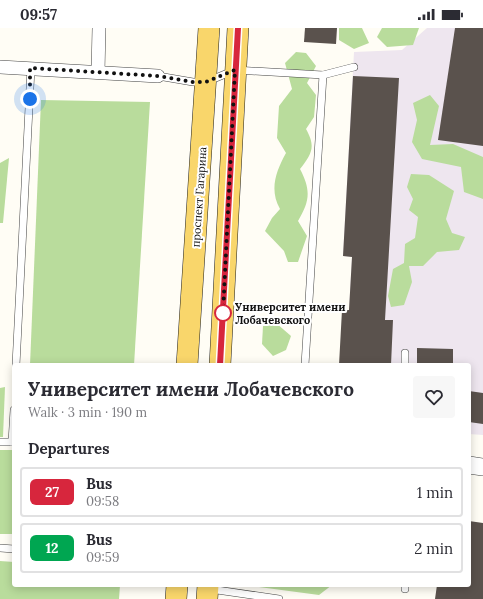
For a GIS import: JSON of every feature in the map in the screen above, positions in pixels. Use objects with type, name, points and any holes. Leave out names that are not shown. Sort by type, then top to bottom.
[{"type":"main road","name":"проспект Гагарина","points":[[187,363],[209,28]]},
{"type":"main road","points":[[220,363],[238,28]]},
{"type":"main road","points":[[176,599],[177,587]]},
{"type":"street","points":[[98,72],[99,28]]},
{"type":"street","points":[[0,67],[158,76]]},
{"type":"street","points":[[471,465],[483,467]]},
{"type":"lane","points":[[158,76],[193,82],[206,82],[235,70],[323,75],[354,67]]},
{"type":"lane","points":[[16,363],[30,68]]},
{"type":"lane","points":[[306,363],[323,75]]},
{"type":"lane","points":[[404,363],[405,353]]},
{"type":"lane","points":[[0,442],[12,442]]},
{"type":"lane","points":[[0,548],[12,549]]},
{"type":"lane","points":[[207,591],[279,599]]},
{"type":"shaded area","points":[[427,28],[483,28],[483,435],[471,434],[471,363],[339,363],[349,310],[352,257],[343,256],[354,52],[402,50]]},
{"type":"green space","points":[[339,28],[362,28],[369,43],[354,49],[339,40]]},
{"type":"green space","points":[[382,28],[419,28],[413,45],[387,47],[377,37]]},
{"type":"green space","points":[[296,52],[306,53],[316,66],[307,83],[316,95],[314,117],[306,129],[312,145],[311,150],[300,169],[304,176],[308,195],[305,207],[298,221],[307,236],[298,262],[288,262],[284,251],[265,231],[272,218],[280,209],[274,188],[279,167],[286,153],[277,138],[279,106],[292,89],[285,63]]},
{"type":"green space","points":[[430,95],[439,106],[430,145],[453,144],[483,157],[483,199],[464,192],[461,167],[422,159],[412,142],[417,120],[413,103]]},
{"type":"green space","points":[[41,100],[150,102],[134,363],[30,363]]},
{"type":"green space","points":[[9,158],[3,223],[0,223],[0,163]]},
{"type":"green space","points":[[411,174],[429,175],[454,191],[446,219],[452,233],[465,237],[459,250],[437,252],[423,266],[409,266],[412,282],[404,305],[391,307],[388,296],[393,269],[404,263],[405,244],[415,238],[418,217],[409,210],[413,199],[407,187]]},
{"type":"green space","points":[[276,323],[291,336],[286,350],[273,356],[262,344],[263,326]]},
{"type":"green space","points":[[5,387],[3,437],[0,437],[0,388]]},
{"type":"green space","points":[[0,450],[12,450],[12,534],[0,534]]},
{"type":"green space","points":[[0,561],[12,562],[12,587],[120,587],[119,599],[0,599]]},
{"type":"green space","points":[[259,587],[329,587],[319,595]]},
{"type":"building","points":[[305,28],[337,28],[336,44],[304,42]]},
{"type":"building","points":[[455,28],[483,28],[483,146],[438,140]]},
{"type":"building","points":[[353,76],[399,78],[385,320],[393,320],[391,363],[339,363],[342,310],[349,310],[352,257],[343,256]]},
{"type":"building","points":[[417,348],[453,349],[453,363],[417,363]]},
{"type":"building","points":[[471,391],[483,393],[483,424],[471,422]]},
{"type":"building","points":[[471,521],[483,523],[483,599],[435,599],[437,587],[471,587]]},
{"type":"bus line","name":"27","points":[[220,363],[238,28]]},
{"type":"place","name":"Университет имени Лобачевского","points":[[223,313]]},
{"type":"route","points":[[30,99],[30,68],[158,76],[193,82],[206,82],[235,70],[223,313]]}]
